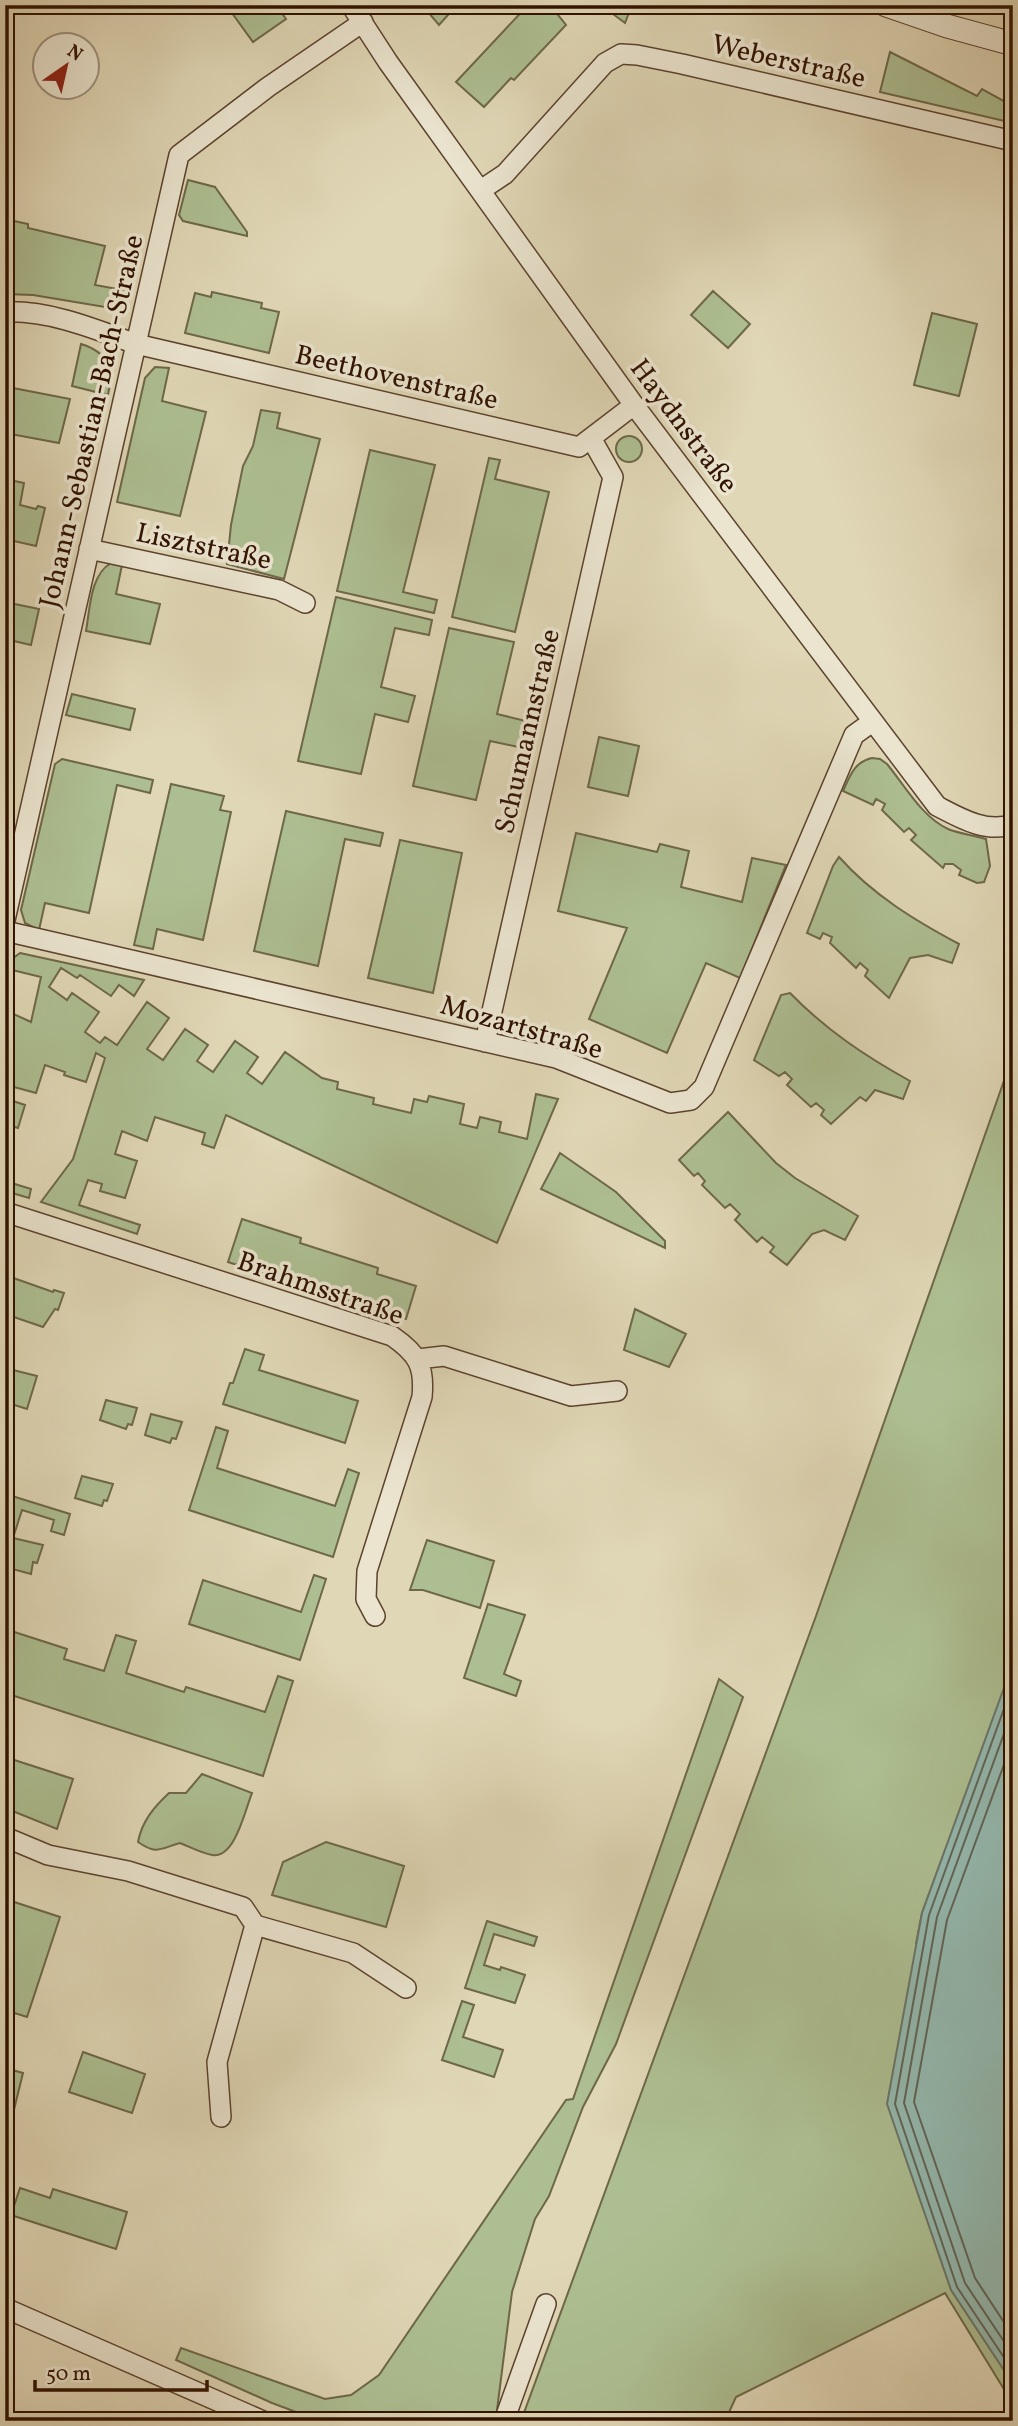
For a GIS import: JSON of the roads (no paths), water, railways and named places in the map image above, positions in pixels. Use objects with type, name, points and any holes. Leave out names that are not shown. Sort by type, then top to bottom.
[{"type":"street","name":"Haydnstraße","points":[[351,5],[388,62],[634,405],[937,806],[965,822],[1001,828],[1013,824]]},
{"type":"street","points":[[886,5],[947,26],[1013,44]]},
{"type":"street","name":"Johann-Sebastian-Bach-Straße","points":[[5,920],[179,156],[268,87],[363,22]]},
{"type":"street","name":"Weberstraße","points":[[481,190],[505,174],[605,63],[621,54],[682,64],[1013,141]]},
{"type":"street","name":"Beethovenstraße","points":[[5,312],[22,311],[88,326],[136,344],[579,447],[634,405]]},
{"type":"street","name":"Schumannstraße","points":[[485,1042],[613,477],[591,438]]},
{"type":"street","name":"Lisztstraße","points":[[89,549],[279,590],[306,603]]},
{"type":"street","name":"Mozartstraße","points":[[5,931],[556,1058],[670,1103],[691,1100],[704,1087],[854,735],[872,722]]},
{"type":"street","name":"Brahmsstraße","points":[[5,1212],[392,1336],[418,1359],[444,1356],[571,1396],[617,1391]]},
{"type":"street","points":[[375,1616],[366,1599],[367,1572],[422,1397],[423,1378],[418,1359]]},
{"type":"street","points":[[5,1837],[48,1855],[128,1871],[243,1907],[255,1925],[353,1953],[406,1988]]},
{"type":"street","points":[[221,2118],[217,2062],[255,1925]]},
{"type":"street","points":[[504,2421],[546,2304]]},
{"type":"street","points":[[5,2308],[263,2421]]},
{"type":"water","points":[[1013,1663],[1013,2384],[951,2290],[887,2104],[922,1913]]}]
